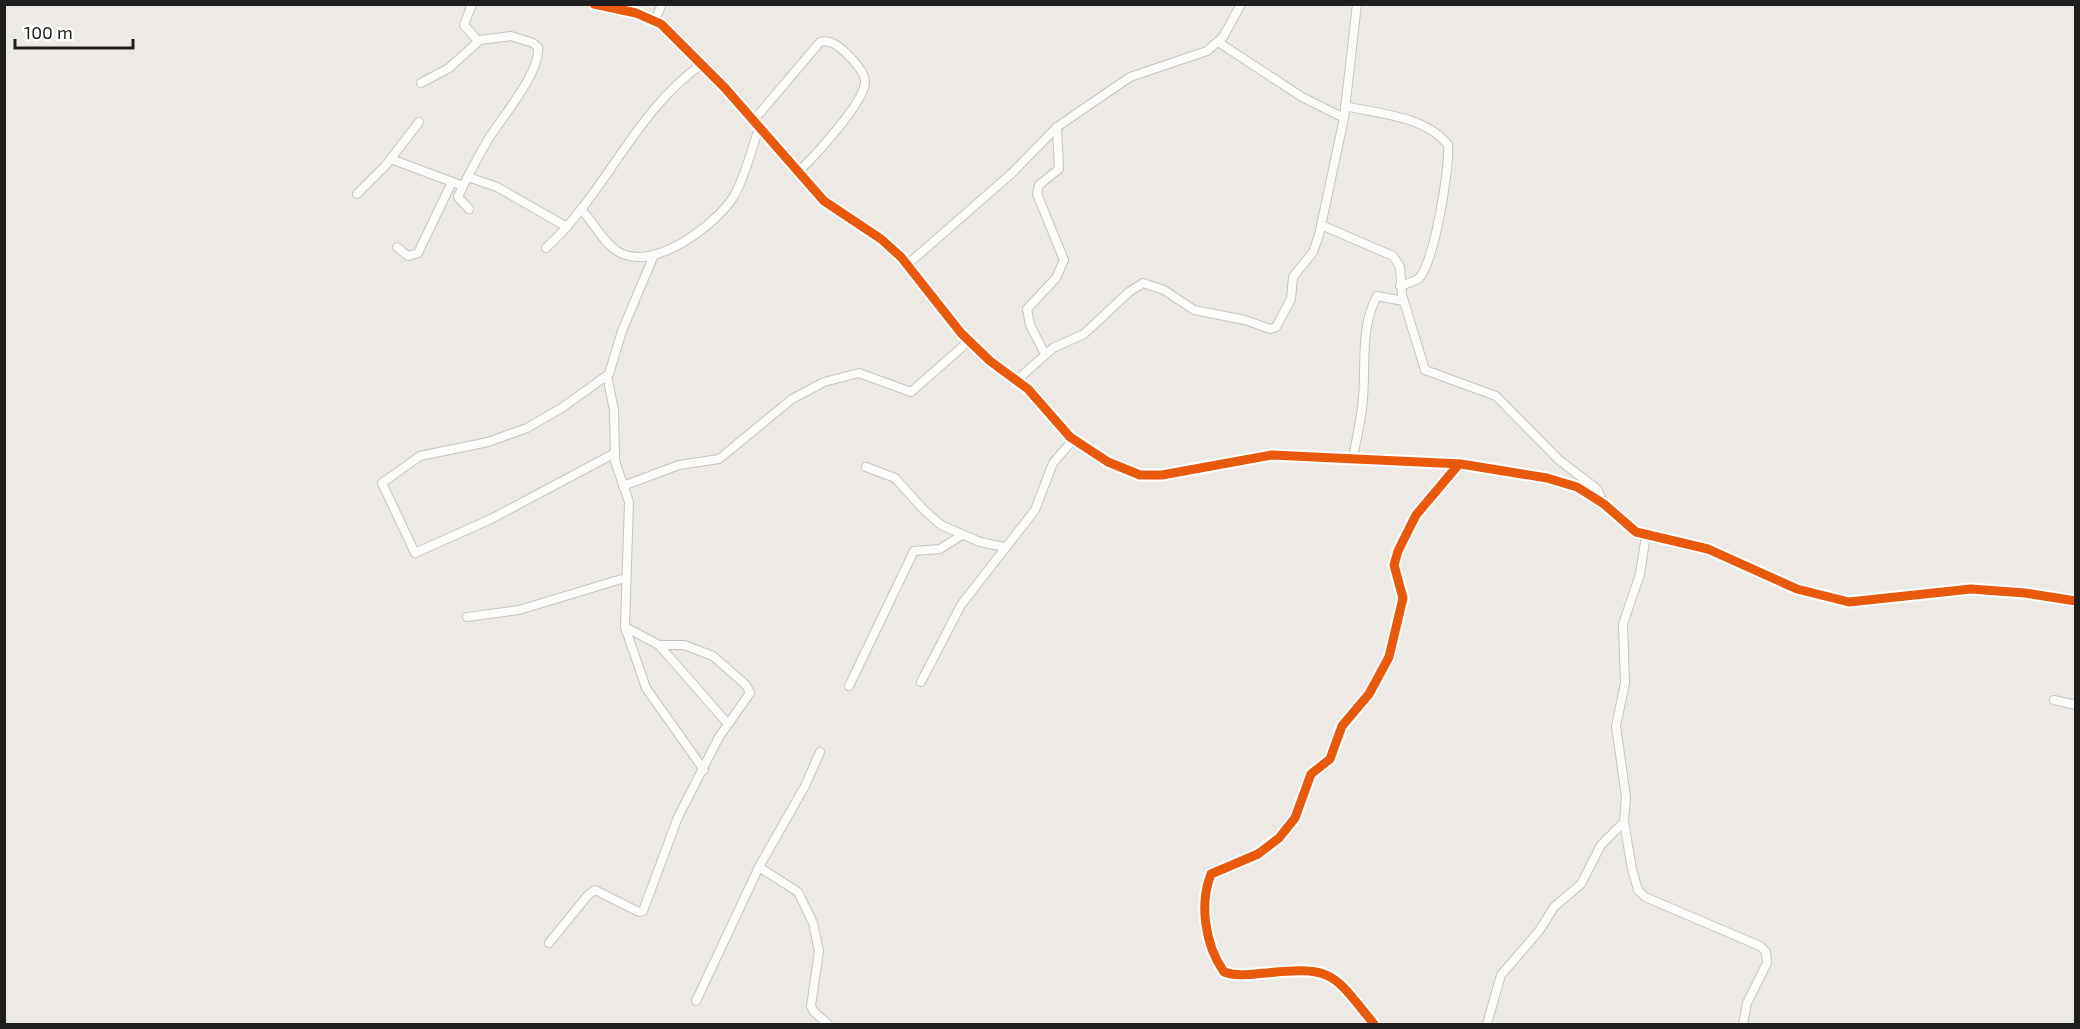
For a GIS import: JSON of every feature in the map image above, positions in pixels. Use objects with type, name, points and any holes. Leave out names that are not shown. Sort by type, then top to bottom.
[{"type":"street","points":[[472,4],[464,25],[478,41]]},
{"type":"street","points":[[594,4],[655,20],[702,64],[757,123],[824,201],[881,239],[908,264],[969,341],[990,361],[1017,380],[1073,441],[1108,462],[1147,476],[1272,455],[1459,464],[1563,483],[1582,490],[1604,504],[1630,528],[1646,535],[1708,549],[1797,589],[1849,602],[1971,589],[2025,593],[2076,601]]},
{"type":"street","points":[[655,20],[662,4]]},
{"type":"street","points":[[908,264],[1011,174],[1056,127],[1130,77],[1148,69],[1207,51],[1218,42],[1241,4]]},
{"type":"street","points":[[1017,380],[1056,346],[1084,334],[1129,292],[1143,283],[1167,292],[1194,310],[1274,329],[1288,306],[1293,277],[1313,252],[1321,225],[1344,118],[1357,4]]},
{"type":"street","points":[[421,83],[451,66],[478,41],[511,36],[533,43],[538,51],[524,85],[489,139],[458,199],[469,209]]},
{"type":"street","points":[[581,209],[616,251],[634,256],[654,255],[701,232],[731,201],[741,183],[757,123],[820,42],[830,41],[855,63],[864,78],[863,89],[830,137],[798,172]]},
{"type":"street","points":[[1218,42],[1302,97],[1344,118]]},
{"type":"street","points":[[546,248],[581,209],[661,98],[702,64]]},
{"type":"street","points":[[1345,106],[1428,127],[1441,135],[1448,145],[1445,182],[1430,257],[1418,279],[1400,286]]},
{"type":"street","points":[[357,194],[391,159],[418,122]]},
{"type":"street","points":[[1045,354],[1030,325],[1027,309],[1048,287],[1064,265],[1063,254],[1037,194],[1040,185],[1060,166],[1056,127]]},
{"type":"street","points":[[391,159],[464,186]]},
{"type":"street","points":[[468,177],[497,187],[567,227]]},
{"type":"street","points":[[397,247],[408,256],[418,253],[452,182]]},
{"type":"street","points":[[1321,225],[1393,256],[1400,267],[1403,301],[1425,370],[1496,396],[1559,460],[1597,489],[1604,504]]},
{"type":"street","points":[[615,453],[491,519],[416,554],[382,483],[420,456],[488,442],[527,428],[563,407],[606,376],[610,372],[622,331],[654,255]]},
{"type":"street","points":[[1353,459],[1363,402],[1364,339],[1369,316],[1377,296],[1403,301]]},
{"type":"street","points":[[623,486],[677,465],[719,459],[792,399],[824,382],[859,374],[911,392],[969,341]]},
{"type":"street","points":[[606,376],[614,410],[615,453],[629,502],[625,627],[646,688],[704,770]]},
{"type":"street","points":[[921,682],[961,605],[1038,505],[1055,459],[1073,441]]},
{"type":"street","points":[[1374,1024],[1340,982],[1326,974],[1304,970],[1249,975],[1224,972],[1208,937],[1205,896],[1211,874],[1250,859],[1287,829],[1298,812],[1311,774],[1330,759],[1342,726],[1376,682],[1389,657],[1403,598],[1394,565],[1398,551],[1416,515],[1459,464]]},
{"type":"street","points":[[866,467],[894,477],[934,519],[962,535],[1004,548]]},
{"type":"street","points":[[849,686],[914,551],[940,549],[962,535]]},
{"type":"street","points":[[1646,535],[1641,571],[1622,628],[1625,683],[1616,732],[1626,797],[1624,822],[1632,869],[1642,895],[1694,915],[1760,946],[1766,952],[1767,963],[1747,1003],[1743,1024]]},
{"type":"street","points":[[467,618],[519,610],[625,578]]},
{"type":"street","points":[[549,943],[588,895],[595,890],[639,912],[643,910],[673,829],[728,724],[750,693],[746,685],[713,656],[698,648],[684,645],[659,645],[644,640],[625,627]]},
{"type":"street","points":[[659,645],[728,724]]},
{"type":"street","points":[[2054,700],[2076,705]]},
{"type":"street","points":[[696,1001],[759,867],[806,786],[820,752]]},
{"type":"street","points":[[1487,1024],[1500,976],[1539,931],[1555,906],[1581,884],[1600,845],[1624,822]]},
{"type":"street","points":[[759,867],[798,892],[813,923],[819,951],[811,1006],[814,1012],[828,1024]]},
{"type":"cycle path","points":[[594,4],[636,13],[661,24],[725,88],[824,201],[881,239],[901,257],[961,333],[990,361],[1028,389],[1070,437],[1108,462],[1140,475],[1162,475],[1272,455],[1461,464],[1547,478],[1577,487],[1604,504],[1636,532],[1708,549],[1797,589],[1849,602],[1971,589],[2025,593],[2076,601]]},
{"type":"cycle path","points":[[1374,1024],[1340,984],[1320,973],[1289,971],[1239,975],[1224,972],[1208,937],[1205,898],[1211,874],[1258,854],[1279,838],[1295,818],[1311,774],[1330,759],[1342,726],[1369,694],[1389,657],[1403,598],[1394,565],[1398,551],[1416,515],[1459,464]]}]
